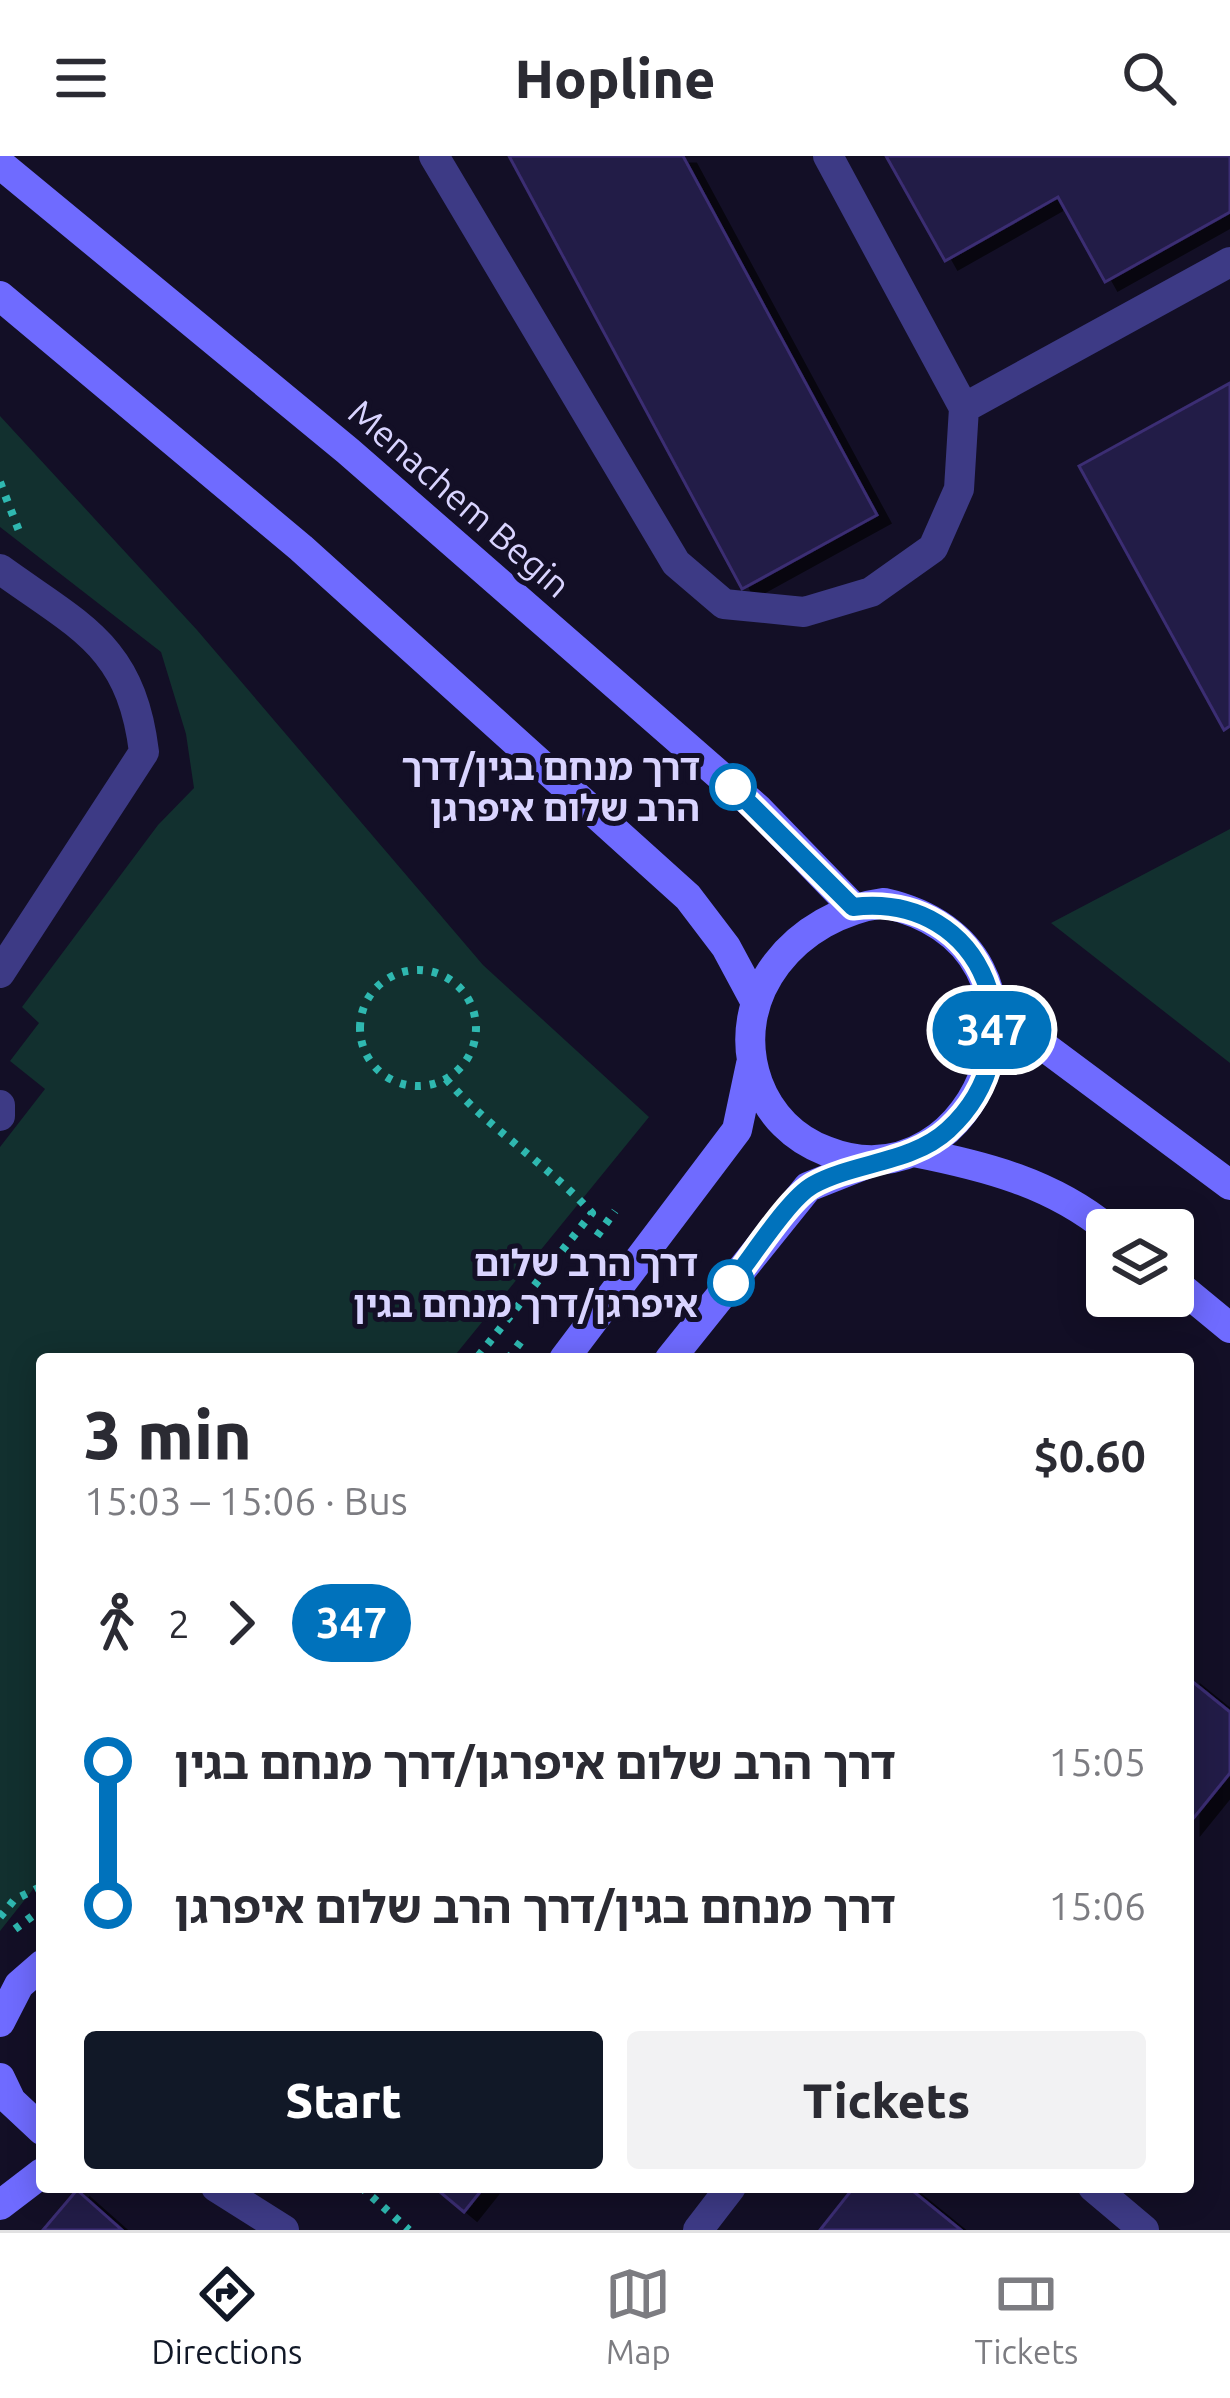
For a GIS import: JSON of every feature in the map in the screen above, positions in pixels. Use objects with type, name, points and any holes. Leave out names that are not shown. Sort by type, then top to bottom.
[{"type":"main road","name":"Menachem Begin","points":[[0,164],[454,544],[757,808],[853,907]]},
{"type":"main road","points":[[0,296],[301,548],[688,897],[726,947],[755,1000]]},
{"type":"main road","points":[[675,1353],[808,1187],[876,1160],[914,1152],[946,1132],[972,1102],[987,1069],[995,1010],[970,949],[946,926],[917,910],[884,903],[853,907],[803,933],[775,964],[755,1000],[748,1032],[751,1064],[763,1096],[782,1124],[810,1145],[842,1157],[876,1160]]},
{"type":"main road","points":[[995,1010],[1230,1186]]},
{"type":"main road","points":[[569,1353],[737,1130],[751,1064]]},
{"type":"main road","points":[[914,1152],[1007,1172],[1086,1215]]},
{"type":"main road","points":[[1194,1299],[1230,1328]]},
{"type":"main road","points":[[0,2022],[12,1994],[36,1971]]},
{"type":"main road","points":[[0,2082],[36,2123]]},
{"type":"main road","points":[[0,2205],[36,2178]]},
{"type":"street","points":[[434,156],[676,563],[724,604],[804,612],[871,592],[933,548],[958,489],[964,408],[828,156]]},
{"type":"street","points":[[964,408],[1230,262]]},
{"type":"street","points":[[0,568],[91,633],[119,666],[138,702],[144,752],[0,973]]},
{"type":"street","points":[[0,1105],[0,1116]]},
{"type":"street","points":[[229,2193],[266,2210]]},
{"type":"street","points":[[698,2230],[726,2193]]},
{"type":"street","points":[[1100,2193],[1144,2230]]},
{"type":"path","points":[[435,971],[465,994],[474,1012],[472,1050],[446,1079],[409,1086],[390,1079],[364,1051],[361,1014],[368,996],[397,973],[435,971]]},
{"type":"path","points":[[446,1079],[480,1119],[551,1168],[592,1213],[481,1353]]},
{"type":"path","points":[[0,1917],[14,1900],[36,1889]]},
{"type":"path","points":[[368,2193],[410,2230]]},
{"type":"green space","points":[[0,416],[197,630],[483,965],[649,1117],[457,1353],[36,1353],[36,1886],[0,1931],[0,1147],[45,1089],[10,1061],[39,1023],[22,1007],[158,825],[194,788],[186,734],[161,652],[0,527]]},
{"type":"green space","points":[[1230,829],[1230,1063],[1051,923]]},
{"type":"building","points":[[509,156],[683,156],[877,515],[742,589]]},
{"type":"building","points":[[886,156],[1230,156],[1230,212],[1105,282],[1058,197],[945,261]]},
{"type":"building","points":[[1230,383],[1230,726],[1224,730],[1079,466]]},
{"type":"building","points":[[1194,1683],[1230,1712],[1230,1773],[1194,1818]]},
{"type":"building","points":[[74,2193],[80,2193],[122,2230],[43,2230]]},
{"type":"building","points":[[441,2193],[479,2193],[464,2212]]},
{"type":"building","points":[[849,2193],[915,2193],[961,2230],[820,2230]]},
{"type":"bus line","name":"347","points":[[731,1283],[808,1187],[876,1160],[914,1152],[946,1132],[972,1102],[987,1069],[995,1010],[970,949],[946,926],[917,910],[884,903],[853,907],[733,787]]},
{"type":"place","name":"דרך מנחם בגין/דרך הרב שלום איפרגן","points":[[733,787]]},
{"type":"place","name":"דרך הרב שלום איפרגן/דרך מנחם בגין","points":[[731,1283]]}]
